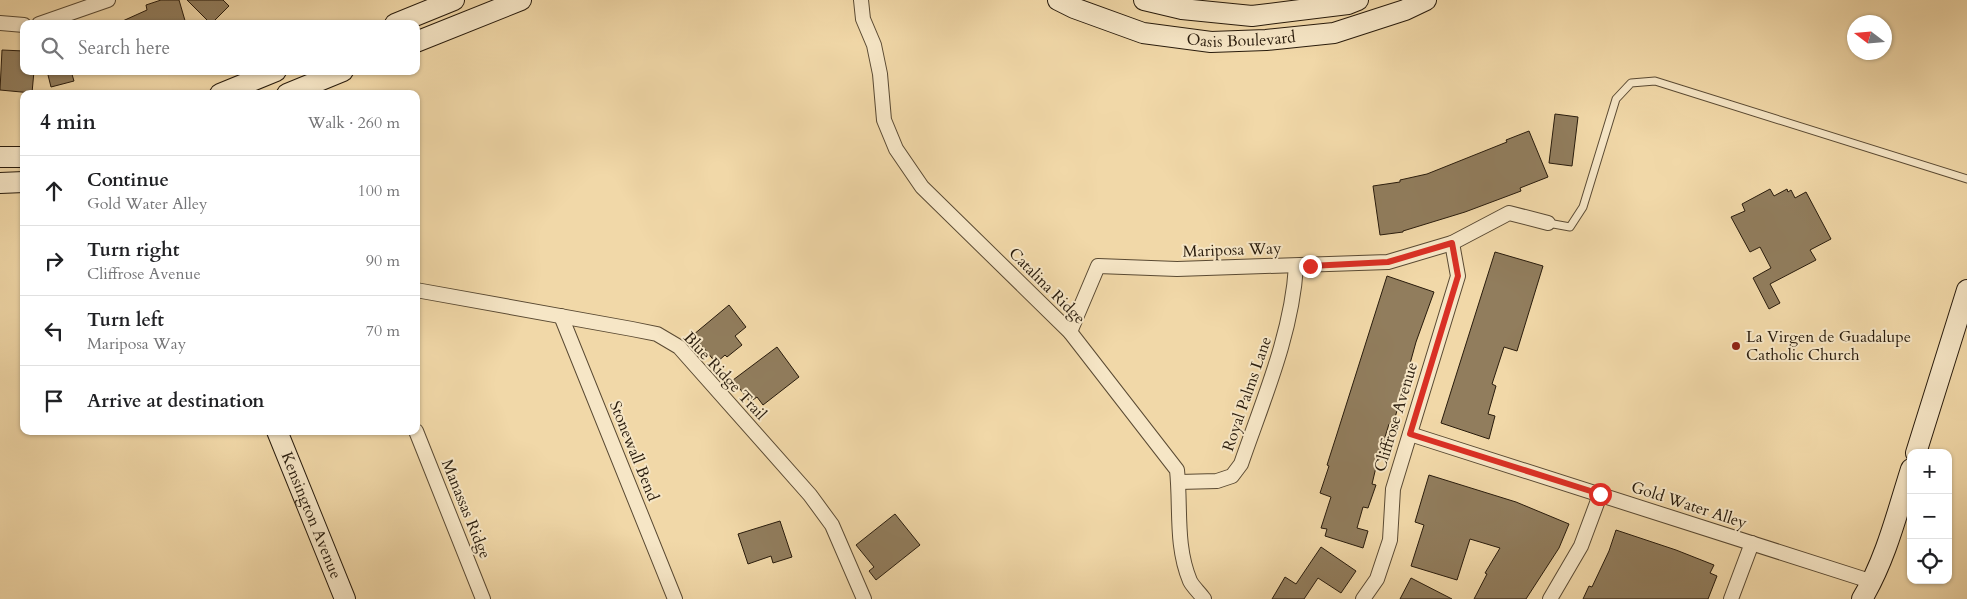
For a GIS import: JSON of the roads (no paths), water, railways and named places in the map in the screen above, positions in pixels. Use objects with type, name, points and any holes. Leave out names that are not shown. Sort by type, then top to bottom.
[{"type":"street","points":[[50,20],[108,0]]},
{"type":"street","points":[[405,20],[454,0]]},
{"type":"street","points":[[420,40],[521,0]]},
{"type":"street","name":"Catalina Ridge","points":[[862,0],[863,19],[874,45],[880,74],[884,120],[896,149],[922,187],[1070,332],[1162,448],[1177,470],[1179,482],[1179,538],[1190,581],[1204,599]]},
{"type":"street","name":"Oasis Boulevard","points":[[1058,0],[1074,8],[1143,33],[1211,42],[1266,40],[1334,33],[1404,10],[1426,0]]},
{"type":"street","name":"Oasis Boulevard","points":[[1144,0],[1182,9],[1252,16],[1348,4],[1358,0]]},
{"type":"street","points":[[0,23],[20,25]]},
{"type":"street","points":[[230,90],[266,75]]},
{"type":"street","points":[[297,90],[333,75]]},
{"type":"street","points":[[0,157],[20,157]]},
{"type":"street","points":[[0,183],[20,182]]},
{"type":"street","name":"Mariposa Way","points":[[1070,332],[1098,266],[1177,269],[1388,262],[1452,243],[1509,213],[1548,223]]},
{"type":"street","name":"Cliffrose Avenue","points":[[1363,599],[1377,579],[1390,540],[1393,489],[1458,276],[1452,243]]},
{"type":"street","name":"Royal Palms Lane","points":[[1179,482],[1217,481],[1232,476],[1241,464],[1290,320],[1295,289],[1296,266]]},
{"type":"street","points":[[1917,449],[1967,290]]},
{"type":"street","name":"Blue Ridge Trail","points":[[420,291],[657,334],[679,347],[810,495],[832,525],[864,599]]},
{"type":"street","name":"Stonewall Bend","points":[[561,316],[675,599]]},
{"type":"street","name":"Gold Water Alley","points":[[1410,434],[1873,582]]},
{"type":"street","name":"Kensington Avenue","points":[[279,435],[345,599]]},
{"type":"street","name":"Manassas Ridge","points":[[418,435],[483,599]]},
{"type":"street","points":[[1862,599],[1873,582],[1884,555],[1907,482]]},
{"type":"street","points":[[1550,599],[1581,546],[1600,494]]},
{"type":"street","points":[[1731,599],[1752,543]]},
{"type":"lane","points":[[1548,223],[1570,227],[1583,206],[1616,98],[1631,83],[1655,80],[1967,179]]},
{"type":"place","name":"La Virgen de Guadalupe Catholic Church","points":[[1736,346]]}]
